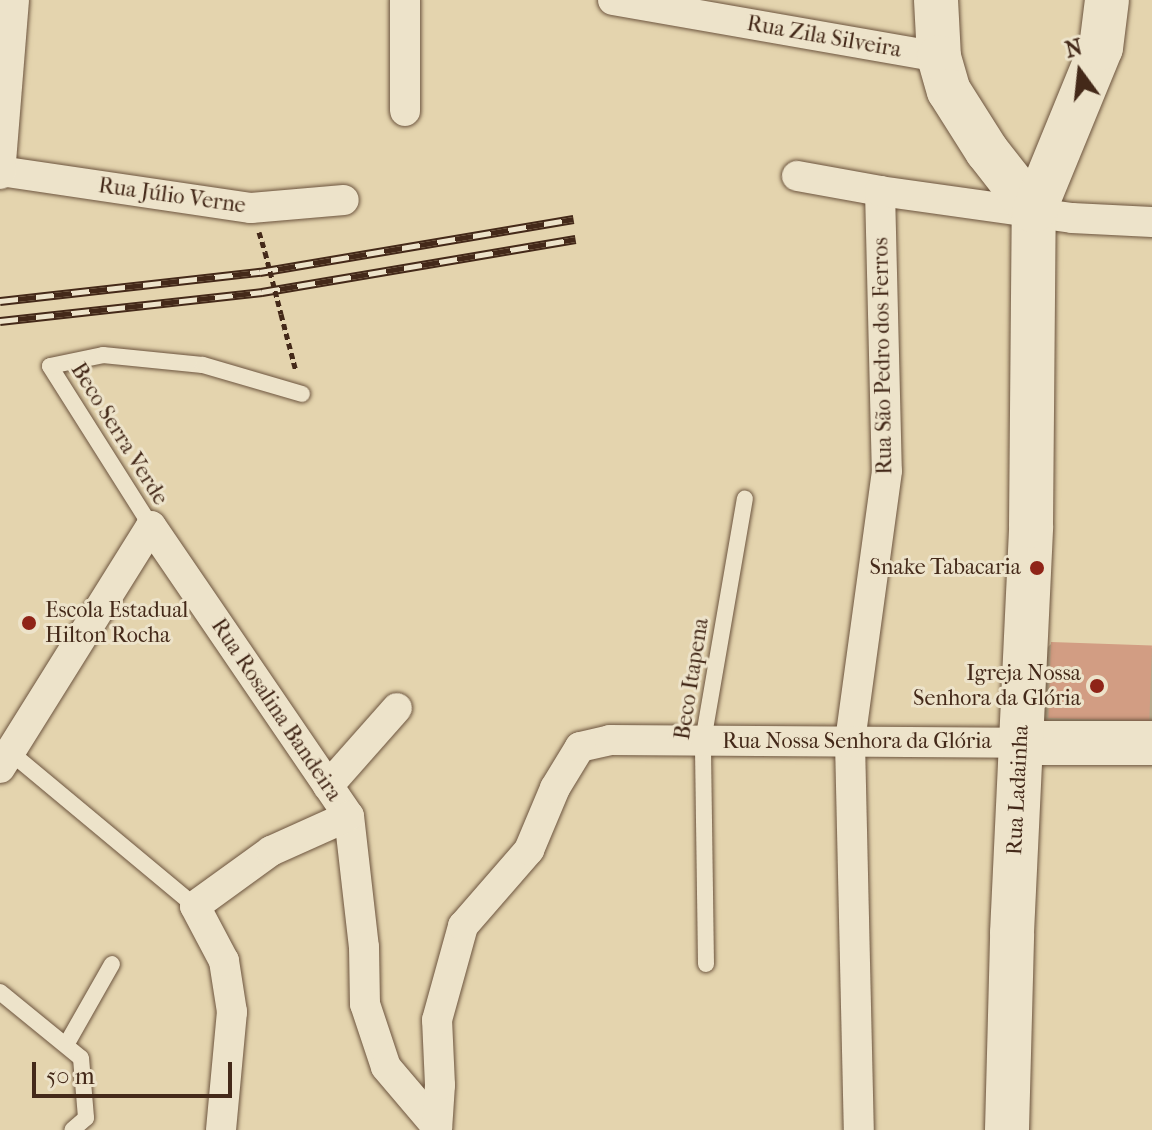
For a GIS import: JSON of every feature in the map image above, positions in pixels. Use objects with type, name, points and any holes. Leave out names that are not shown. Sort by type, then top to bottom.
[{"type":"street","points":[[0,172],[14,0]]},
{"type":"street","points":[[405,0],[405,111]]},
{"type":"street","name":"Rua Zila Silveira","points":[[613,0],[939,57]]},
{"type":"street","points":[[936,0],[939,57],[949,91],[987,151],[1034,211]]},
{"type":"street","points":[[1034,211],[1101,48],[1107,0]]},
{"type":"street","points":[[987,151],[1011,158],[1060,148]]},
{"type":"street","name":"Rua Júlio Verne","points":[[0,172],[251,208],[344,200]]},
{"type":"street","points":[[797,176],[880,191],[1101,221],[1152,222]]},
{"type":"street","name":"Rua São Pedro dos Ferros","points":[[859,1130],[850,742],[887,471],[880,191]]},
{"type":"street","name":"Rua Ladainha","points":[[1007,1130],[1031,526],[1034,211]]},
{"type":"street","points":[[5,760],[151,526]]},
{"type":"street","name":"Rua Rosalina Bandeira","points":[[151,526],[349,816],[364,947],[365,1004],[386,1067],[438,1129]]},
{"type":"street","points":[[328,786],[397,708]]},
{"type":"street","name":"Rua Nossa Senhora da Glória","points":[[438,1129],[440,1085],[437,1020],[463,926],[529,850],[555,788],[580,747],[610,740],[1152,743]]},
{"type":"street","points":[[221,1130],[232,1012],[224,961],[195,906],[271,851],[349,816]]},
{"type":"lane","name":"Beco Serra Verde","points":[[151,526],[50,366],[103,355],[203,365],[302,394]]},
{"type":"lane","name":"Beco Itapena","points":[[706,964],[703,741],[745,499]]},
{"type":"lane","points":[[5,760],[195,906]]},
{"type":"lane","points":[[66,1045],[112,964]]},
{"type":"lane","points":[[0,992],[81,1058],[86,1118],[72,1130]]},
{"type":"path","points":[[265,252],[302,394]]},
{"type":"building","name":"Igreja Nossa Senhora da Glória","points":[[1051,642],[1152,646],[1149,721],[1048,718]]},
{"type":"railway","points":[[0,301],[260,272],[574,219]]},
{"type":"railway","points":[[0,321],[262,292],[576,239]]},
{"type":"place","name":"Snake Tabacaria","points":[[1037,568]]},
{"type":"place","name":"Escola Estadual Hilton Rocha","points":[[29,623]]},
{"type":"place","name":"Igreja Nossa Senhora da Glória","points":[[1097,686]]}]
